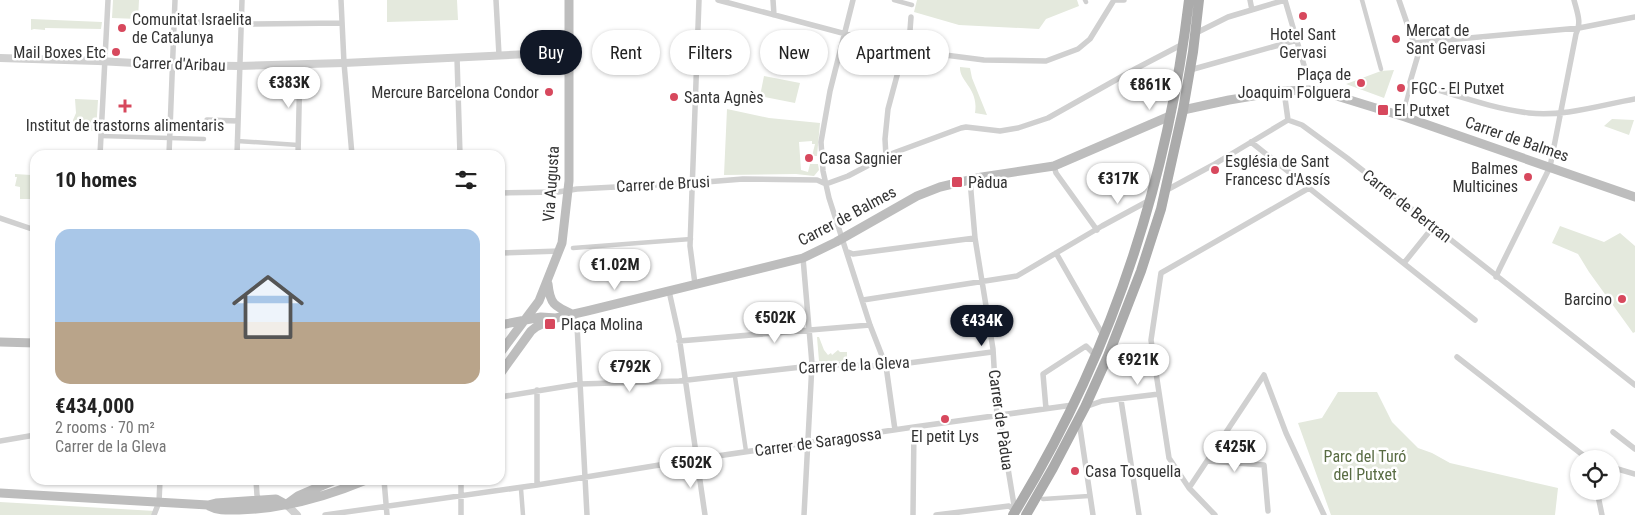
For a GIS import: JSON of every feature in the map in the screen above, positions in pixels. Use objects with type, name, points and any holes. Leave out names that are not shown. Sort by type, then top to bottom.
[{"type":"main road","name":"Via Augusta","points":[[568,0],[569,30]]},
{"type":"main road","points":[[1015,514],[1048,454],[1096,356],[1130,269],[1152,199],[1184,44],[1189,0]]},
{"type":"main road","points":[[1026,515],[1053,468],[1084,407],[1108,356],[1141,271],[1165,191],[1183,110],[1196,33],[1199,0]]},
{"type":"main road","name":"Via Augusta","points":[[505,346],[539,301],[560,251],[569,190],[569,75]]},
{"type":"main road","name":"Carrer de Balmes","points":[[1183,110],[1284,91],[1309,90],[1346,98],[1635,197]]},
{"type":"main road","points":[[1170,116],[1183,110]]},
{"type":"main road","name":"Carrer de Balmes","points":[[505,324],[541,317],[556,318],[803,258],[843,238],[917,196],[940,187],[1054,166],[1170,116]]},
{"type":"main road","points":[[1152,199],[1165,191]]},
{"type":"main road","points":[[548,281],[552,302],[557,308],[572,314]]},
{"type":"main road","points":[[505,367],[536,326],[556,318]]},
{"type":"main road","points":[[0,342],[30,343]]},
{"type":"main road","points":[[287,505],[298,496],[323,485]]},
{"type":"main road","points":[[0,493],[159,502],[212,510],[250,510],[310,501],[353,485]]},
{"type":"main road","points":[[212,510],[216,503],[259,500],[276,499],[287,505]]},
{"type":"street","points":[[100,150],[108,0]]},
{"type":"street","points":[[169,150],[175,0]]},
{"type":"street","points":[[237,150],[242,0]]},
{"type":"street","points":[[341,0],[352,150]]},
{"type":"street","points":[[496,0],[499,55]]},
{"type":"street","points":[[695,284],[690,246],[699,0]]},
{"type":"street","points":[[718,0],[838,32]]},
{"type":"street","points":[[773,0],[774,15]]},
{"type":"street","points":[[846,30],[854,0]]},
{"type":"street","points":[[894,0],[912,5]]},
{"type":"street","points":[[949,56],[984,60],[1046,61],[1078,49],[1090,39],[1114,0],[1118,2],[1124,0]]},
{"type":"street","points":[[1250,0],[1252,10]]},
{"type":"street","points":[[1196,33],[1228,17],[1285,0],[1306,72]]},
{"type":"street","points":[[1362,0],[1381,69]]},
{"type":"street","points":[[1399,0],[1418,57],[1405,106]]},
{"type":"street","points":[[1496,277],[1550,167],[1576,34],[1580,23],[1574,0]]},
{"type":"street","points":[[910,30],[911,17]]},
{"type":"street","points":[[1414,43],[1579,28],[1635,18]]},
{"type":"street","points":[[173,21],[241,24],[342,23]]},
{"type":"street","points":[[1190,70],[1198,66],[1297,40]]},
{"type":"street","points":[[826,184],[848,176],[886,157],[966,127],[1000,131],[1018,128],[1048,118],[1184,44]]},
{"type":"street","name":"Carrer d'Aribau","points":[[0,58],[239,66],[520,54]]},
{"type":"street","points":[[458,58],[460,150]]},
{"type":"street","points":[[838,61],[830,91],[821,142],[823,171],[870,325],[886,366],[895,430]]},
{"type":"street","points":[[298,150],[300,64]]},
{"type":"street","points":[[886,157],[885,139],[888,109],[897,75]]},
{"type":"street","points":[[1410,82],[1486,104],[1530,113],[1562,113],[1635,98]]},
{"type":"street","points":[[1165,191],[1288,120],[1284,91]]},
{"type":"street","points":[[208,120],[238,121]]},
{"type":"street","name":"Carrer de Bertran","points":[[1288,120],[1302,125],[1635,385]]},
{"type":"street","points":[[101,136],[204,139]]},
{"type":"street","points":[[237,141],[298,145]]},
{"type":"street","points":[[1252,142],[1475,320]]},
{"type":"street","points":[[1054,166],[1056,173],[1097,230]]},
{"type":"street","name":"Carrer de Brusi","points":[[505,192],[693,184],[756,178],[817,180],[826,184]]},
{"type":"street","name":"Carrer de Pàdua","points":[[970,180],[975,238],[992,352],[997,416],[1000,420],[1015,514]]},
{"type":"street","points":[[1215,515],[1189,488],[1168,458],[1151,340],[1162,273],[1309,188]]},
{"type":"street","points":[[863,300],[1017,276],[1152,199]]},
{"type":"street","points":[[0,218],[30,228]]},
{"type":"street","points":[[1404,264],[1433,227]]},
{"type":"street","points":[[848,252],[853,254],[975,238]]},
{"type":"street","points":[[573,248],[691,239]]},
{"type":"street","points":[[505,253],[560,251]]},
{"type":"street","points":[[1056,253],[1104,337]]},
{"type":"street","points":[[803,258],[812,364],[804,515]]},
{"type":"street","points":[[670,291],[705,515]]},
{"type":"street","points":[[572,314],[577,325],[587,515]]},
{"type":"street","points":[[679,341],[870,325]]},
{"type":"street","points":[[1046,409],[1043,374],[1086,346],[1096,356]]},
{"type":"street","name":"Carrer de la Gleva","points":[[505,395],[580,384],[685,380],[793,368],[812,364],[886,366],[992,352]]},
{"type":"street","points":[[1457,357],[1576,450]]},
{"type":"street","points":[[1189,488],[1264,375],[1286,433],[1324,515]]},
{"type":"street","points":[[735,377],[746,451]]},
{"type":"street","points":[[537,485],[538,390]]},
{"type":"street","points":[[1084,407],[1102,401],[1159,394]]},
{"type":"street","points":[[1120,400],[1139,515]]},
{"type":"street","name":"Carrer de Saragossa","points":[[325,515],[1073,405]]},
{"type":"street","points":[[1078,419],[1093,515]]},
{"type":"street","points":[[913,515],[914,427]]},
{"type":"street","points":[[1613,432],[1635,449]]},
{"type":"street","points":[[0,441],[30,436]]},
{"type":"street","points":[[1207,461],[1264,465],[1268,511]]},
{"type":"street","points":[[1620,470],[1635,474]]},
{"type":"street","points":[[154,515],[159,502],[160,485]]},
{"type":"street","points":[[257,485],[259,500],[265,508]]},
{"type":"street","points":[[384,485],[387,515]]},
{"type":"street","points":[[461,485],[461,515]]},
{"type":"street","points":[[520,489],[523,515]]},
{"type":"street","points":[[1044,500],[1090,496]]},
{"type":"street","points":[[1599,500],[1602,515]]},
{"type":"street","points":[[287,505],[297,515]]},
{"type":"street","points":[[936,515],[1009,506],[1015,514]]},
{"type":"green space","points":[[113,0],[139,0],[138,19],[112,18]]},
{"type":"green space","points":[[387,0],[457,0],[458,20],[387,22]]},
{"type":"green space","points":[[917,0],[1077,0],[1079,6],[1046,19],[1039,29],[959,25],[914,12]]},
{"type":"green space","points":[[31,19],[102,22],[101,29],[45,28],[45,30],[31,30]]},
{"type":"green space","points":[[960,67],[970,68],[972,78],[987,115],[975,113],[974,97],[962,77]]},
{"type":"green space","points":[[1394,70],[1384,98],[1346,84],[1381,71]]},
{"type":"green space","points":[[764,76],[800,83],[795,103],[760,96]]},
{"type":"green space","points":[[75,99],[98,100],[96,131],[80,130],[74,126],[73,120],[76,113]]},
{"type":"green space","points":[[727,109],[769,118],[820,123],[817,156],[812,156],[815,144],[812,144],[812,141],[799,142],[801,170],[808,172],[810,164],[818,164],[819,170],[814,176],[796,174],[724,175]]},
{"type":"green space","points":[[1612,119],[1634,120],[1629,135],[1604,126]]},
{"type":"green space","points":[[15,174],[30,175],[30,199],[20,199],[20,187],[15,186],[17,177],[15,177]]},
{"type":"green space","name":"Barcino","points":[[1560,226],[1604,242],[1620,233],[1635,246],[1635,332],[1633,333],[1578,254],[1552,243]]},
{"type":"green space","points":[[817,337],[819,337],[828,355],[831,353],[832,355],[838,350],[840,352],[847,352],[847,362],[819,361]]},
{"type":"green space","name":"Parc del Turó del Putxet","points":[[1338,392],[1377,392],[1392,422],[1418,448],[1450,463],[1558,488],[1555,515],[1331,515],[1298,423],[1322,418]]},
{"type":"green space","points":[[0,502],[155,511],[157,515],[0,515]]},
{"type":"place","name":"Hotel Sant Gervasi","points":[[1303,16]]},
{"type":"place","name":"Comunitat Israelita de Catalunya","points":[[122,28]]},
{"type":"place","name":"Mercat de Sant Gervasi","points":[[1396,39]]},
{"type":"place","name":"Mail Boxes Etc","points":[[116,52]]},
{"type":"place","name":"Plaça de Joaquim Folguera","points":[[1361,83]]},
{"type":"place","name":"FGC - El Putxet","points":[[1401,88]]},
{"type":"place","name":"Mercure Barcelona Condor","points":[[549,92]]},
{"type":"place","name":"Santa Agnès","points":[[674,97]]},
{"type":"place","name":"Institut de trastorns alimentaris","points":[[125,106]]},
{"type":"place","name":"El Putxet","points":[[1383,110]]},
{"type":"place","name":"Casa Sagnier","points":[[809,158]]},
{"type":"place","name":"Església de Sant Francesc d'Assís","points":[[1215,170]]},
{"type":"place","name":"Balmes Multicines","points":[[1528,177]]},
{"type":"place","name":"Pàdua","points":[[957,182]]},
{"type":"place","name":"Barcino","points":[[1622,299]]},
{"type":"place","name":"Plaça Molina","points":[[550,324]]},
{"type":"place","name":"El petit Lys","points":[[945,419]]},
{"type":"place","name":"Casa Tosquella","points":[[1075,471]]}]
